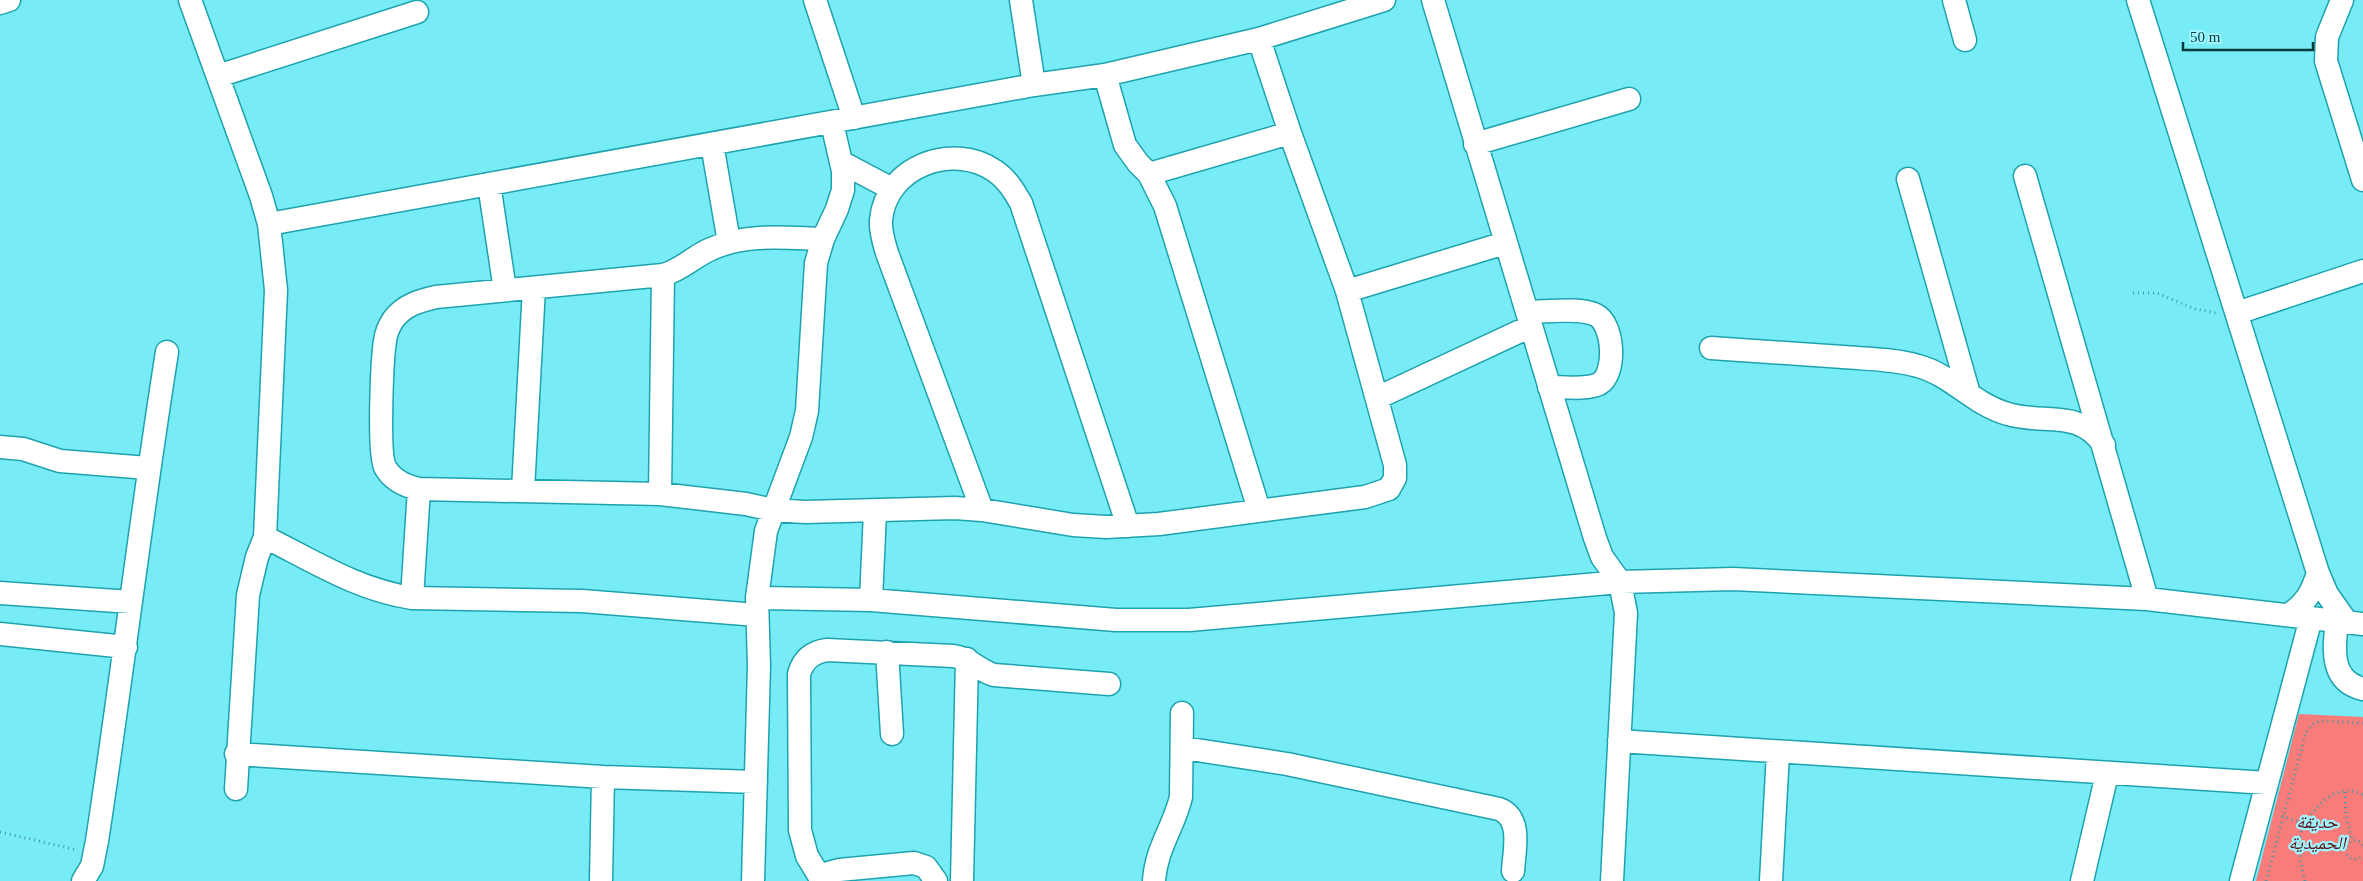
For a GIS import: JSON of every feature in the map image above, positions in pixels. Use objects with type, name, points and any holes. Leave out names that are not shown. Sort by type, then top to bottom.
[{"type":"street","points":[[0,4],[9,0]]},
{"type":"street","points":[[190,0],[261,196],[269,224],[276,290],[265,537],[257,557],[248,595],[236,754],[236,789]]},
{"type":"street","points":[[753,881],[759,666],[757,606],[766,531],[801,437],[807,411],[814,276],[822,239],[841,199],[843,181],[841,162],[843,121],[815,0]]},
{"type":"street","points":[[1021,0],[1034,86]]},
{"type":"street","points":[[269,224],[1034,86],[1105,75],[1258,39],[1384,0]]},
{"type":"street","points":[[1432,0],[1598,548],[1620,582],[1626,613],[1612,881]]},
{"type":"street","points":[[1954,0],[1965,40]]},
{"type":"street","points":[[2138,0],[2318,573],[2327,594],[2349,622]]},
{"type":"street","points":[[2342,0],[2327,37],[2326,61],[2363,180]]},
{"type":"street","points":[[218,76],[417,12]]},
{"type":"street","points":[[822,239],[770,237],[729,242],[709,249],[684,267],[663,275],[436,297],[416,302],[399,313],[387,330],[384,350],[382,459],[389,473],[411,487],[419,489],[660,494],[746,504],[773,510],[805,512],[875,512],[930,508],[982,510],[1073,525],[1128,526],[1158,524],[1366,497],[1389,489],[1395,478],[1395,465],[1347,291],[1258,39]]},
{"type":"street","points":[[1105,75],[1121,135],[1131,154],[1149,174],[1165,206],[1259,510]]},
{"type":"street","points":[[1475,144],[1628,99]]},
{"type":"street","points":[[1149,174],[1290,133]]},
{"type":"street","points":[[712,144],[729,242]]},
{"type":"street","points":[[982,510],[884,243],[881,216],[892,189],[908,173],[924,164],[943,158],[957,158],[984,164],[996,171],[1014,191],[1021,203],[1128,526]]},
{"type":"street","points":[[841,162],[892,189]]},
{"type":"street","points":[[2025,176],[2147,599]]},
{"type":"street","points":[[1908,179],[1969,394]]},
{"type":"street","points":[[489,184],[505,290]]},
{"type":"street","points":[[1347,291],[1505,243]]},
{"type":"street","points":[[2237,313],[2363,271]]},
{"type":"street","points":[[660,494],[663,275]]},
{"type":"street","points":[[523,490],[534,288]]},
{"type":"street","points":[[1377,398],[1529,319],[1588,313],[1603,320],[1608,329],[1610,368],[1606,379],[1601,383],[1590,386],[1549,387]]},
{"type":"street","points":[[1710,348],[1904,363],[1932,370],[1945,376],[1992,409],[2012,416],[2078,422],[2093,432],[2104,446]]},
{"type":"street","points":[[83,881],[92,866],[95,854],[126,647],[148,468],[167,352]]},
{"type":"street","points":[[0,447],[22,449],[46,458],[68,462],[148,468]]},
{"type":"street","points":[[412,598],[419,489]]},
{"type":"street","points":[[871,600],[875,512]]},
{"type":"street","points":[[265,537],[356,583],[389,595],[412,598],[757,606],[871,600],[1116,620],[1189,620],[1620,582],[1733,579],[2147,599],[2349,622]]},
{"type":"street","points":[[2288,615],[2305,602],[2318,573]]},
{"type":"street","points":[[0,593],[131,602]]},
{"type":"street","points":[[2241,881],[2310,618]]},
{"type":"street","points":[[2349,622],[2334,650],[2338,670],[2351,684],[2363,689]]},
{"type":"street","points":[[0,634],[126,647]]},
{"type":"street","points":[[936,881],[926,867],[908,863],[839,870],[828,873],[821,880],[807,856],[800,830],[799,674],[804,662],[820,651],[887,652],[952,656],[966,659],[982,671],[994,675],[1109,684]]},
{"type":"street","points":[[887,652],[892,734]]},
{"type":"street","points":[[962,881],[966,659]]},
{"type":"street","points":[[1154,881],[1162,842],[1175,818],[1182,797],[1184,748],[1182,712]]},
{"type":"street","points":[[1619,742],[2267,783]]},
{"type":"street","points":[[1184,748],[1287,764],[1499,809],[1509,814],[1514,824],[1513,871]]},
{"type":"street","points":[[1771,881],[1778,752]]},
{"type":"street","points":[[236,754],[604,777],[756,782]]},
{"type":"street","points":[[2082,881],[2107,774]]},
{"type":"street","points":[[600,881],[604,777]]},
{"type":"path","points":[[2132,293],[2152,292],[2201,310],[2237,313]]},
{"type":"path","points":[[2266,881],[2304,738],[2310,727],[2320,721],[2363,723]]},
{"type":"path","points":[[2305,881],[2299,847],[2304,823],[2326,797],[2338,792],[2353,791],[2363,796]]},
{"type":"path","points":[[2345,792],[2346,816],[2352,840]]},
{"type":"path","points":[[2282,816],[2304,823]]},
{"type":"path","points":[[0,832],[95,854]]},
{"type":"path","points":[[2352,840],[2357,840],[2363,845]]},
{"type":"path","points":[[2352,840],[2345,848],[2348,857],[2358,859],[2363,855]]},
{"type":"green space","name":"حديقة الحميدية","points":[[2299,714],[2363,717],[2363,881],[2256,881]]}]
